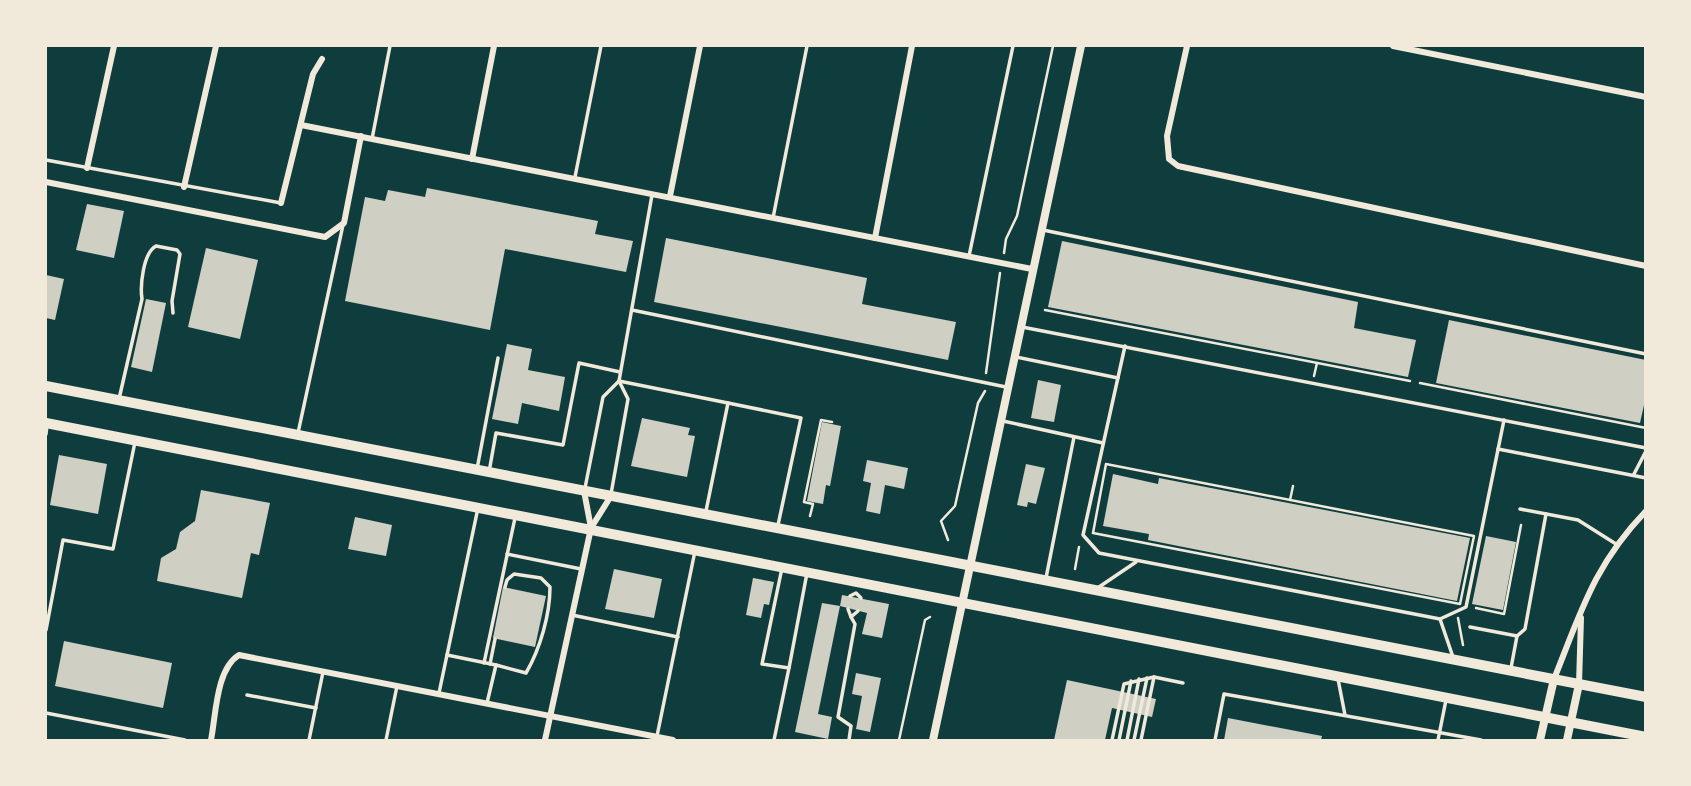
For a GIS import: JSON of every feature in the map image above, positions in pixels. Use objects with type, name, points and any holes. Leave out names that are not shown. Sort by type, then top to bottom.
[{"type":"main road","points":[[46,386],[1646,697]]},
{"type":"main road","points":[[46,427],[135,440],[516,513],[807,571],[857,587],[962,602],[1646,737]]},
{"type":"street","points":[[87,168],[114,46]]},
{"type":"street","points":[[184,187],[216,46]]},
{"type":"street","points":[[471,159],[494,46]]},
{"type":"street","points":[[670,196],[700,46]]},
{"type":"street","points":[[875,238],[912,46]]},
{"type":"street","points":[[933,740],[1081,46]]},
{"type":"street","points":[[1187,46],[1167,136],[1169,159],[1178,166],[1646,266]]},
{"type":"street","points":[[1393,46],[1646,97]]},
{"type":"street","points":[[281,203],[313,74],[322,59]]},
{"type":"street","points":[[301,125],[1032,269]]},
{"type":"street","points":[[46,182],[325,237],[344,223],[361,136]]},
{"type":"street","points":[[584,491],[591,528]]},
{"type":"street","points":[[545,740],[591,528],[611,496]]},
{"type":"street","points":[[1540,740],[1554,679],[1602,564],[1646,511]]},
{"type":"street","points":[[1567,740],[1579,684],[1581,613]]},
{"type":"street","points":[[211,740],[229,661],[239,655],[673,740]]},
{"type":"lane","points":[[372,139],[390,46]]},
{"type":"lane","points":[[575,178],[601,46]]},
{"type":"lane","points":[[773,218],[807,46]]},
{"type":"lane","points":[[968,257],[1013,46]]},
{"type":"lane","points":[[46,160],[281,203]]},
{"type":"lane","points":[[611,496],[628,399],[619,381],[620,372],[652,193]]},
{"type":"lane","points":[[297,435],[344,223]]},
{"type":"lane","points":[[1041,230],[1646,354]]},
{"type":"lane","points":[[118,401],[142,299],[141,290],[149,254],[156,246],[177,250],[180,254],[172,301],[173,313]]},
{"type":"lane","points":[[632,310],[1007,388]]},
{"type":"lane","points":[[1020,326],[1646,449],[1633,475]]},
{"type":"lane","points":[[1125,346],[1083,536],[1099,553],[1440,620],[1466,607],[1504,420]]},
{"type":"lane","points":[[1014,357],[1118,378]]},
{"type":"lane","points":[[477,470],[498,358]]},
{"type":"lane","points":[[489,472],[496,433],[563,445],[579,363],[620,372]]},
{"type":"lane","points":[[619,381],[801,418],[777,528]]},
{"type":"lane","points":[[584,491],[603,397],[619,381]]},
{"type":"lane","points":[[705,514],[728,403]]},
{"type":"lane","points":[[1001,421],[1103,443]]},
{"type":"lane","points":[[1045,580],[1074,437]]},
{"type":"lane","points":[[46,630],[64,540],[113,549],[135,440]]},
{"type":"lane","points":[[1498,449],[1646,478]]},
{"type":"lane","points":[[438,695],[478,506]]},
{"type":"lane","points":[[1520,509],[1578,520],[1616,544]]},
{"type":"lane","points":[[484,663],[516,513]]},
{"type":"lane","points":[[1511,670],[1517,636],[1525,629],[1546,514]]},
{"type":"lane","points":[[657,738],[696,549]]},
{"type":"lane","points":[[507,554],[582,569]]},
{"type":"lane","points":[[1094,590],[1138,561]]},
{"type":"lane","points":[[783,566],[762,664],[789,668]]},
{"type":"lane","points":[[774,740],[807,571]]},
{"type":"lane","points":[[447,655],[526,673],[538,648],[550,587],[541,578],[514,574],[507,580],[505,587]]},
{"type":"lane","points":[[850,596],[857,587]]},
{"type":"lane","points":[[857,587],[861,598]]},
{"type":"lane","points":[[848,609],[855,624],[838,716],[851,726],[849,740]]},
{"type":"lane","points":[[851,617],[858,611]]},
{"type":"lane","points":[[572,615],[678,637]]},
{"type":"lane","points":[[1440,620],[1453,659]]},
{"type":"lane","points":[[1470,627],[1517,636]]},
{"type":"lane","points":[[490,664],[495,639]]},
{"type":"lane","points":[[487,705],[496,665]]},
{"type":"lane","points":[[309,740],[323,670]]},
{"type":"lane","points":[[1141,740],[1154,677]]},
{"type":"lane","points":[[1112,740],[1124,684],[1131,680],[1154,677],[1183,683]]},
{"type":"lane","points":[[1338,677],[1345,715]]},
{"type":"lane","points":[[1134,740],[1147,678]]},
{"type":"lane","points":[[1127,740],[1139,679]]},
{"type":"lane","points":[[1119,740],[1131,680]]},
{"type":"lane","points":[[386,740],[397,686]]},
{"type":"lane","points":[[1215,740],[1224,694],[1481,740]]},
{"type":"lane","points":[[247,695],[316,708]]},
{"type":"lane","points":[[1438,740],[1447,698]]},
{"type":"lane","points":[[46,713],[185,740]]},
{"type":"path","points":[[948,540],[941,521],[955,506],[978,402],[985,391],[1006,239],[1017,216],[1053,46]]},
{"type":"path","points":[[1045,310],[1410,381]]},
{"type":"path","points":[[1314,376],[1317,363]]},
{"type":"path","points":[[1420,383],[1646,428]]},
{"type":"path","points":[[810,516],[813,504],[804,502],[821,420],[832,422]]},
{"type":"path","points":[[1093,533],[1460,604],[1474,536],[1106,464]]},
{"type":"path","points":[[1290,500],[1293,486]]},
{"type":"path","points":[[1472,607],[1504,614],[1521,525]]},
{"type":"path","points":[[1075,569],[1079,547]]},
{"type":"path","points":[[899,740],[925,620],[930,617]]},
{"type":"path","points":[[1458,618],[1463,645]]},
{"type":"building","points":[[427,188],[598,221],[595,234],[633,241],[626,272],[505,249],[490,330],[345,301],[365,197],[385,201],[388,190],[425,197]]},
{"type":"building","points":[[87,204],[124,211],[114,258],[76,250]]},
{"type":"building","points":[[666,238],[867,278],[862,304],[956,322],[948,360],[654,302]]},
{"type":"building","points":[[1062,241],[1358,302],[1354,328],[1416,340],[1408,377],[1048,307]]},
{"type":"building","points":[[206,248],[258,260],[240,339],[188,327]]},
{"type":"building","points":[[46,275],[64,279],[55,320],[46,318]]},
{"type":"building","points":[[146,299],[166,303],[152,372],[131,367]]},
{"type":"building","points":[[1449,320],[1646,360],[1646,396],[1640,423],[1436,383]]},
{"type":"building","points":[[507,344],[532,349],[528,370],[565,377],[559,411],[522,403],[518,424],[492,419]]},
{"type":"building","points":[[1038,380],[1061,385],[1054,422],[1031,418]]},
{"type":"building","points":[[642,418],[690,428],[688,435],[695,436],[687,477],[631,466]]},
{"type":"building","points":[[822,422],[841,426],[830,486],[826,485],[823,504],[807,501]]},
{"type":"building","points":[[59,455],[107,464],[98,514],[50,505]]},
{"type":"building","points":[[867,460],[908,468],[904,489],[885,485],[880,514],[866,511],[871,483],[863,481]]},
{"type":"building","points":[[1026,464],[1045,468],[1036,504],[1028,502],[1027,507],[1017,505]]},
{"type":"building","points":[[1113,474],[1158,484],[1159,478],[1470,538],[1457,601],[1148,540],[1149,534],[1103,526]]},
{"type":"building","points":[[201,490],[270,503],[259,555],[251,553],[242,598],[157,581],[161,558],[176,549],[180,532],[195,521]]},
{"type":"building","points":[[355,517],[392,525],[386,556],[348,549]]},
{"type":"building","points":[[1486,536],[1516,542],[1503,610],[1472,604]]},
{"type":"building","points":[[614,569],[662,579],[654,618],[605,609]]},
{"type":"building","points":[[753,578],[774,582],[769,605],[764,604],[761,618],[746,615]]},
{"type":"building","points":[[503,587],[546,596],[535,647],[493,638]]},
{"type":"building","points":[[842,595],[889,604],[882,638],[862,634],[867,613],[840,606]]},
{"type":"building","points":[[822,603],[840,606],[818,714],[832,717],[828,739],[795,732]]},
{"type":"building","points":[[64,641],[172,663],[163,708],[55,686]]},
{"type":"building","points":[[856,673],[881,678],[870,732],[856,729],[862,696],[852,694]]},
{"type":"building","points":[[1067,680],[1156,699],[1152,717],[1112,708],[1105,740],[1054,740]]},
{"type":"building","points":[[1228,718],[1322,736],[1321,740],[1224,740]]}]
